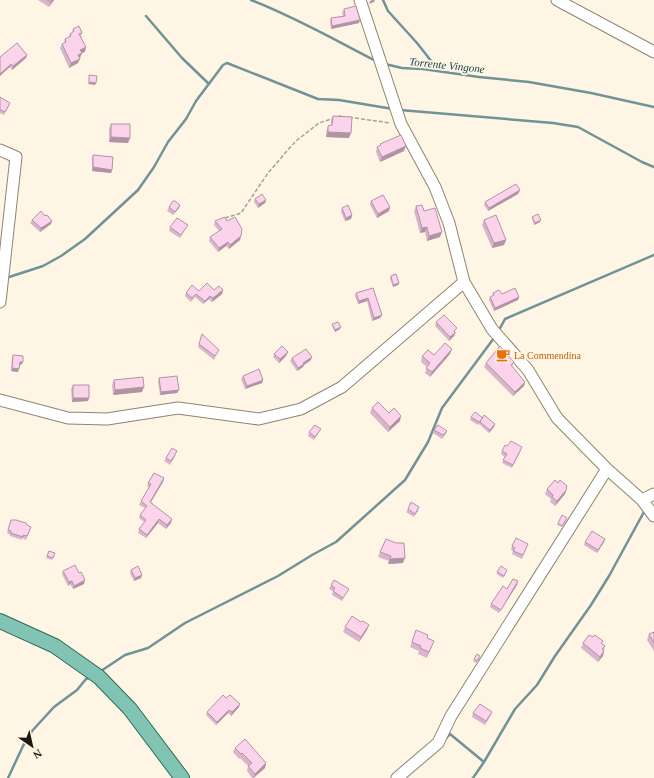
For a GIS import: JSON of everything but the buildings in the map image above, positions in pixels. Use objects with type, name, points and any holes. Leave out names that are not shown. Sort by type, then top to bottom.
[{"type":"main road","points":[[0,621],[55,646],[99,677],[130,709],[182,778]]},
{"type":"street","points":[[360,0],[401,124],[435,187],[449,222],[464,282],[492,329],[528,370],[557,418],[607,469],[642,500],[654,516]]},
{"type":"street","points":[[557,0],[654,52]]},
{"type":"street","points":[[0,150],[16,157],[0,302]]},
{"type":"street","points":[[0,400],[68,418],[107,419],[178,408],[259,418],[301,409],[342,387],[464,282]]},
{"type":"street","points":[[397,778],[438,743],[451,716],[607,469]]},
{"type":"street","points":[[642,500],[654,494]]},
{"type":"path","points":[[220,219],[241,213],[268,173],[287,151],[296,141],[319,123],[340,116],[401,124]]},
{"type":"waterway","name":"Torrente Vingone","points":[[251,0],[299,21],[376,61]]},
{"type":"waterway","points":[[383,0],[388,11],[417,43],[439,71]]},
{"type":"waterway","points":[[146,16],[182,58],[208,83]]},
{"type":"waterway","points":[[6,278],[43,266],[61,256],[85,239],[138,190],[154,167],[168,142],[186,119],[196,101],[223,65],[227,63],[318,99],[339,100],[393,109]]},
{"type":"waterway","name":"Torrente Vingone","points":[[385,64],[402,68],[423,69],[529,82],[591,93],[654,107]]},
{"type":"waterway","points":[[400,110],[553,123],[578,127],[654,167]]},
{"type":"waterway","points":[[498,332],[505,319],[654,255]]},
{"type":"waterway","points":[[101,671],[125,655],[148,648],[185,623],[278,576],[336,542],[405,480],[428,442],[442,408],[494,338]]},
{"type":"waterway","points":[[473,778],[515,709],[537,685],[555,656],[591,605],[609,576],[645,510]]},
{"type":"waterway","points":[[8,778],[32,731],[54,707],[77,690],[86,679],[91,677]]},
{"type":"waterway","points":[[445,739],[450,734],[484,762]]},
{"type":"place","name":"La Commendina","points":[[503,355]]}]
